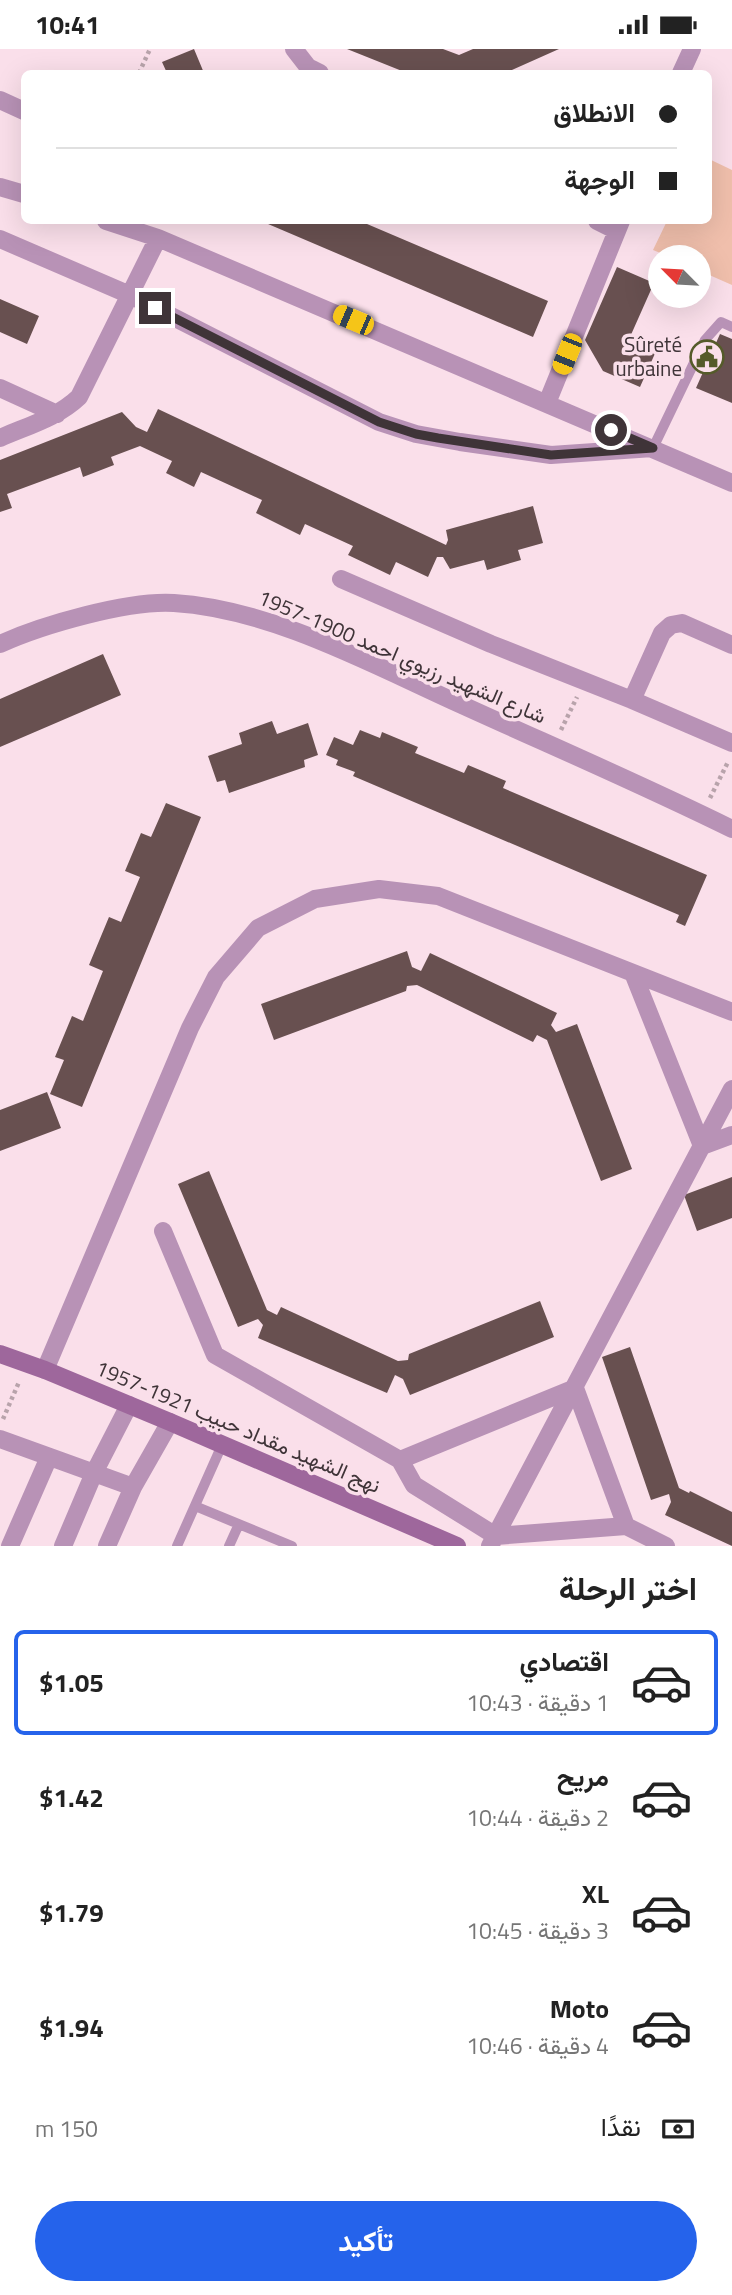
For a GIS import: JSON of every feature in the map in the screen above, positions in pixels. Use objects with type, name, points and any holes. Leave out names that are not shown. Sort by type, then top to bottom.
[{"type":"street","points":[[294,49],[314,70]]},
{"type":"street","points":[[682,70],[692,49]]},
{"type":"street","points":[[0,100],[21,110]]},
{"type":"street","points":[[0,187],[21,193]]},
{"type":"street","points":[[134,225],[158,238],[732,483]]},
{"type":"street","points":[[547,403],[619,226]]},
{"type":"street","points":[[0,438],[57,414],[79,397],[158,238]]},
{"type":"street","points":[[0,239],[130,295],[379,422],[416,434],[551,455],[653,448]]},
{"type":"street","points":[[0,388],[57,414]]},
{"type":"street","points":[[341,579],[732,743]]},
{"type":"street","name":"شارع الشهيد رزيوي احمد 1900-1957","points":[[0,645],[75,619],[128,606],[173,603],[240,612],[333,647],[732,829]]},
{"type":"street","points":[[632,700],[662,633],[671,625],[682,623],[732,645]]},
{"type":"street","points":[[45,1370],[190,1028],[216,977],[258,928],[315,899],[379,889],[438,896],[732,1011]]},
{"type":"street","points":[[633,972],[702,1146]]},
{"type":"street","points":[[493,1541],[732,1089]]},
{"type":"street","points":[[702,1146],[732,1135]]},
{"type":"street","points":[[163,1231],[215,1355],[400,1460],[414,1485],[493,1541],[626,1526],[666,1546]]},
{"type":"street","name":"نهج الشهيد مقداد حبيب 1921-1957","points":[[0,1354],[170,1422],[457,1546]]},
{"type":"street","points":[[400,1460],[575,1388]]},
{"type":"street","points":[[575,1388],[626,1526]]},
{"type":"street","points":[[63,1546],[94,1473],[129,1405]]},
{"type":"street","points":[[107,1546],[133,1487],[170,1422]]},
{"type":"street","points":[[0,1439],[133,1487]]},
{"type":"street","points":[[10,1546],[49,1457]]},
{"type":"lane","points":[[653,448],[705,340],[721,322],[732,327]]},
{"type":"lane","points":[[177,1546],[222,1445]]},
{"type":"lane","points":[[195,1506],[239,1524],[271,1542],[292,1546]]},
{"type":"lane","points":[[229,1546],[239,1524]]},
{"type":"path","points":[[140,70],[150,49]]},
{"type":"path","points":[[553,747],[585,681]]},
{"type":"path","points":[[702,814],[732,754]]},
{"type":"path","points":[[0,1426],[27,1363]]},
{"type":"shaded area","points":[[712,160],[732,170],[732,285],[711,276],[711,245],[655,245],[666,224],[712,224]]},
{"type":"building","points":[[194,49],[203,70],[166,70],[162,62]]},
{"type":"building","points":[[347,49],[443,49],[459,55],[473,49],[559,49],[512,70],[400,70]]},
{"type":"building","points":[[268,224],[367,224],[548,301],[533,337]]},
{"type":"building","points":[[617,267],[648,280],[648,296],[630,337],[657,349],[640,387],[603,371],[585,340]]},
{"type":"building","points":[[0,299],[39,316],[27,344],[0,332]]},
{"type":"building","points":[[720,334],[732,339],[732,403],[696,388]]},
{"type":"building","points":[[158,409],[446,545],[446,530],[533,506],[543,543],[518,550],[521,560],[487,570],[484,560],[450,569],[443,557],[437,557],[428,577],[396,562],[390,575],[348,555],[353,546],[305,524],[300,535],[256,513],[262,500],[201,472],[194,487],[166,473],[172,461],[140,446],[111,457],[114,465],[83,477],[80,467],[7,494],[12,508],[0,512],[0,460],[122,412],[136,427],[147,432]]},
{"type":"building","points":[[103,654],[121,695],[0,747],[0,699]]},
{"type":"building","points":[[272,721],[277,734],[308,723],[318,755],[304,760],[305,767],[229,793],[225,780],[217,782],[208,756],[242,744],[239,733]]},
{"type":"building","points":[[360,730],[380,738],[382,732],[418,747],[415,753],[464,773],[468,765],[506,781],[503,788],[707,875],[685,926],[676,922],[679,915],[353,776],[355,772],[336,765],[338,760],[326,755],[334,737],[353,745]]},
{"type":"building","points":[[166,803],[201,817],[82,1107],[50,1094],[64,1060],[55,1057],[72,1016],[83,1021],[103,971],[89,965],[109,917],[121,922],[140,877],[125,871],[141,833],[151,837]]},
{"type":"building","points":[[407,951],[412,967],[421,971],[430,953],[557,1013],[551,1025],[556,1032],[577,1024],[632,1169],[601,1181],[547,1040],[537,1035],[533,1042],[417,985],[407,986],[406,991],[274,1040],[261,1004]]},
{"type":"building","points":[[47,1092],[61,1128],[0,1151],[0,1110]]},
{"type":"building","points":[[209,1171],[267,1310],[277,1315],[281,1307],[398,1361],[408,1360],[409,1354],[540,1301],[554,1337],[410,1395],[403,1379],[395,1375],[387,1393],[258,1338],[263,1325],[258,1319],[238,1327],[178,1184]]},
{"type":"building","points":[[732,1177],[732,1218],[697,1231],[684,1195]]},
{"type":"building","points":[[630,1347],[679,1488],[732,1512],[732,1546],[665,1515],[671,1502],[669,1494],[651,1500],[602,1357]]},
{"type":"place","name":"Sûreté urbaine","points":[[707,357]]},
{"type":"route","points":[[155,308],[379,422],[416,434],[551,455],[653,448],[611,430]]}]
